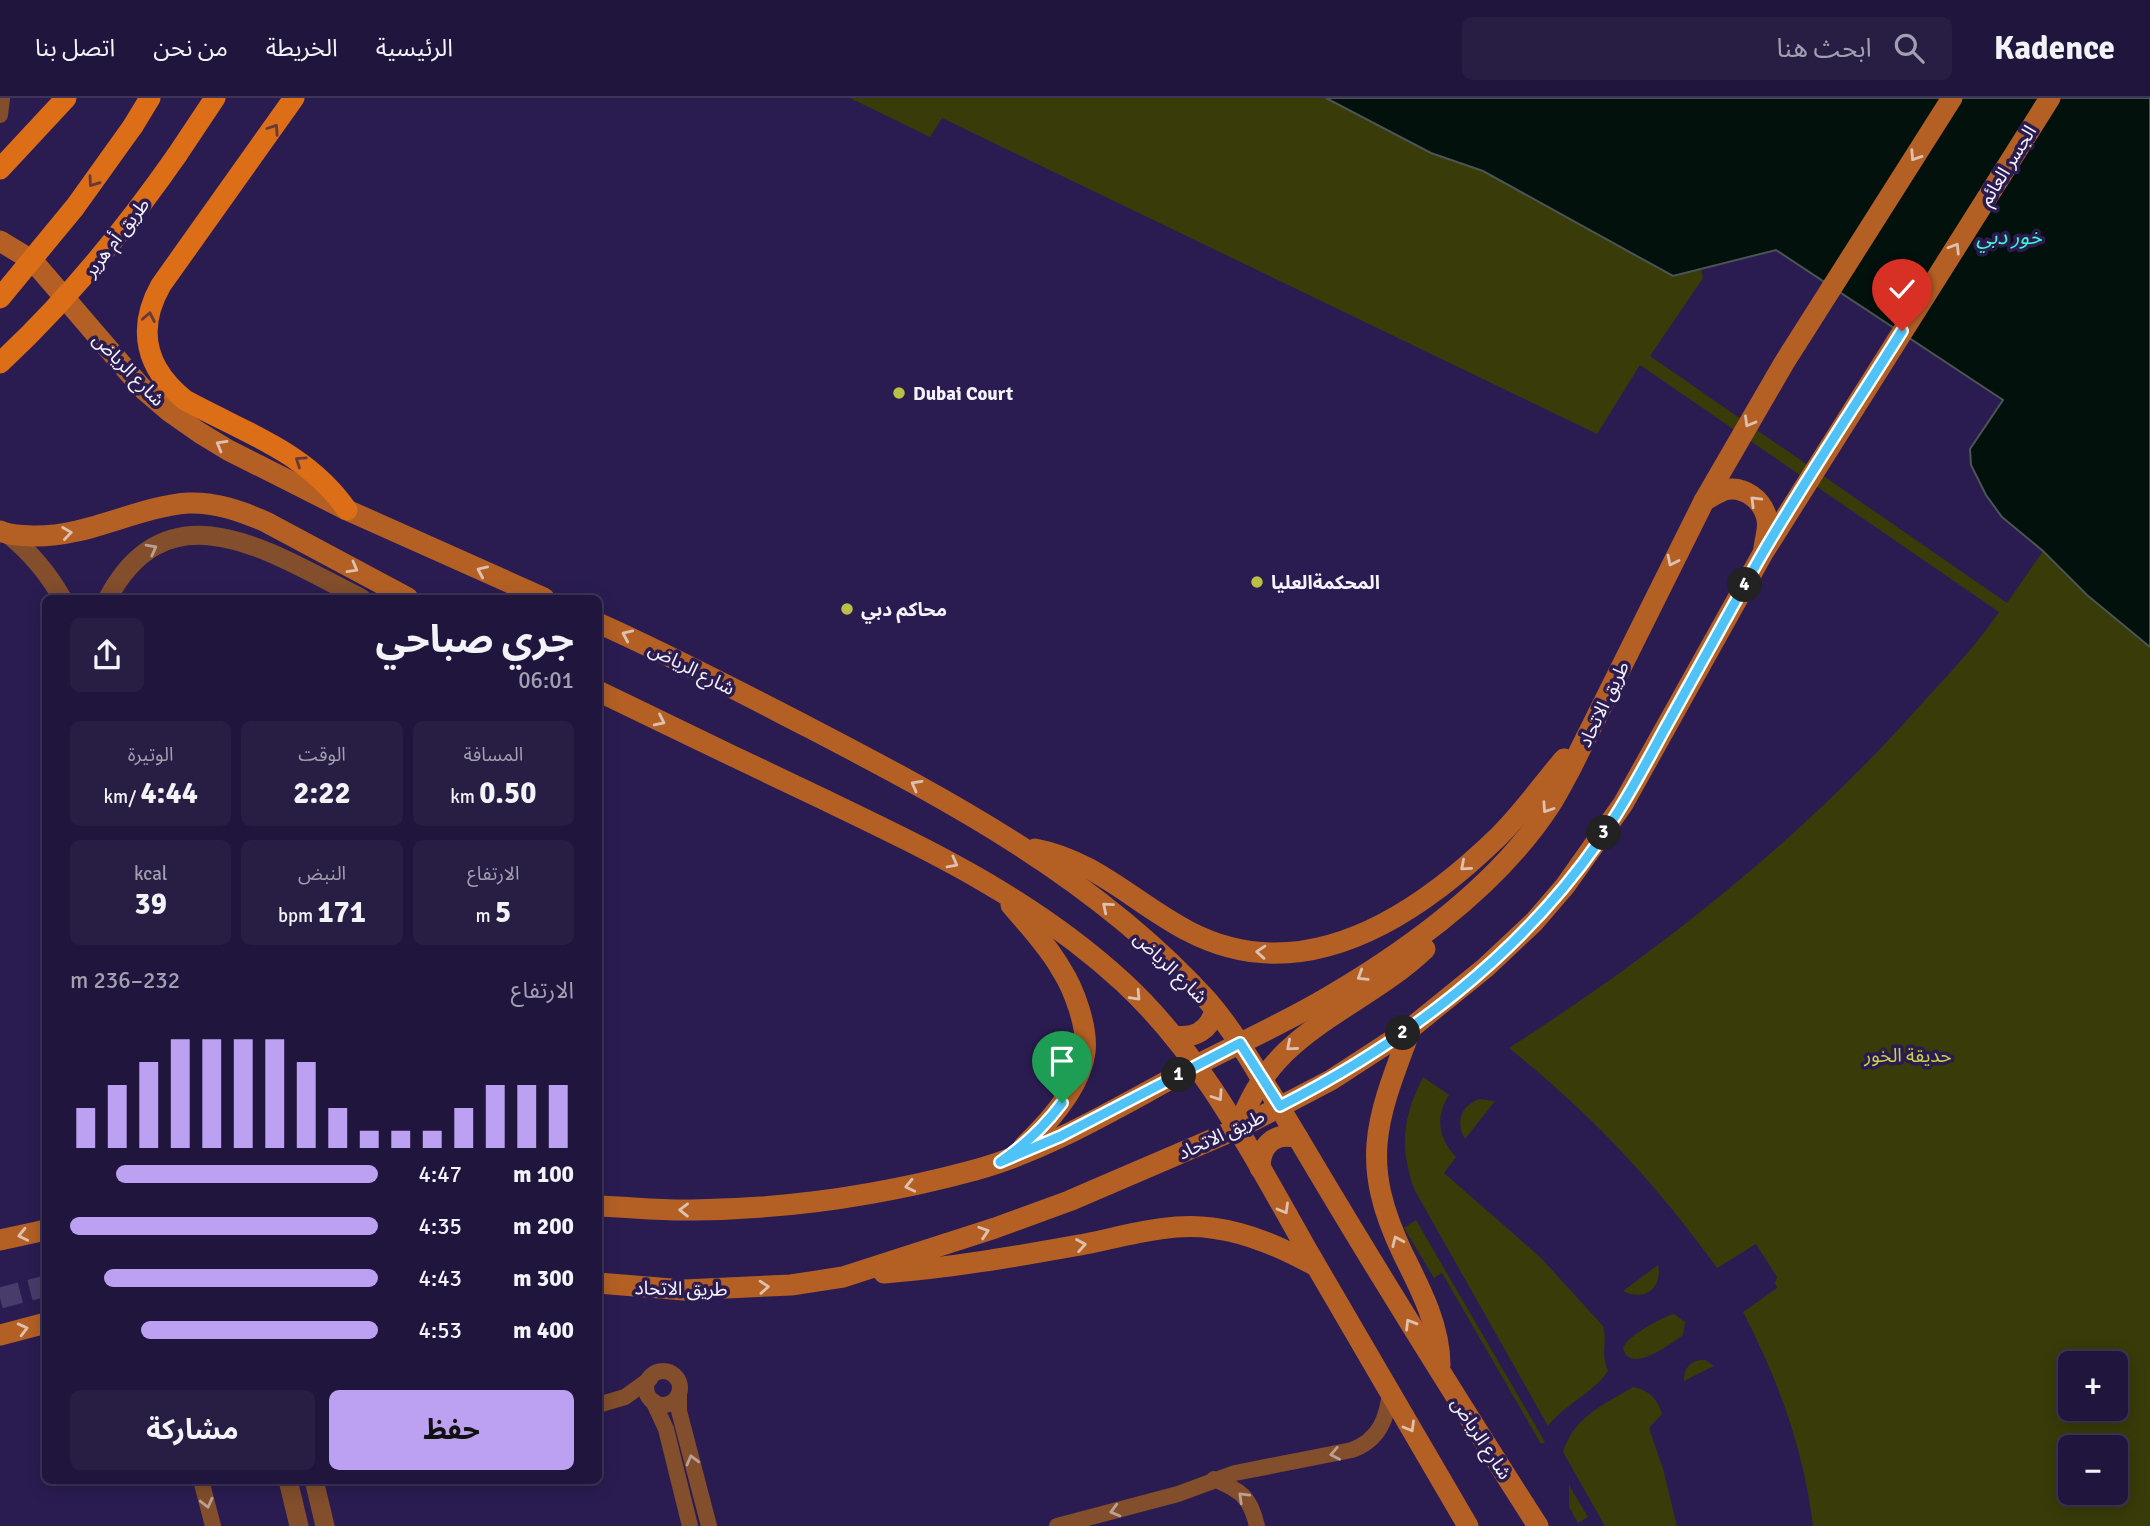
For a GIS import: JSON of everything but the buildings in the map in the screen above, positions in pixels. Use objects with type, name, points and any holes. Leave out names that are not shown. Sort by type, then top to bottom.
[{"type":"main road","points":[[0,169],[66,98]]},
{"type":"main road","points":[[0,298],[75,207],[150,98]]},
{"type":"main road","name":"طريق أم هرير","points":[[0,363],[50,316],[96,265],[138,211],[215,98]]},
{"type":"main road","points":[[295,98],[161,285],[150,308],[146,329],[156,370],[169,387],[197,407],[307,466],[336,493],[348,510]]},
{"type":"main road","name":"طريق الاتحاد","points":[[602,1206],[690,1210],[787,1206],[906,1187],[1000,1162],[1061,1136],[1334,994],[1398,954],[1455,910],[1517,848],[1548,808],[1593,726],[1704,501],[1784,363],[1952,98]]},
{"type":"main road","name":"الجسر العائم","points":[[1853,409],[2050,98]]},
{"type":"main road","name":"شارع الرياض","points":[[0,241],[33,261],[116,360],[142,388],[170,412],[229,450],[348,510],[537,595]]},
{"type":"main road","name":"طريق الاتحاد","points":[[602,1283],[684,1290],[724,1289],[790,1285],[843,1277],[1069,1201],[1239,1128],[1331,1080],[1411,1028],[1485,968],[1534,922],[1566,886],[1598,842],[1623,804],[1763,553],[1853,409]]},
{"type":"main road","points":[[1704,501],[1726,490],[1741,490],[1752,495],[1762,506],[1768,521],[1763,553]]},
{"type":"main road","points":[[4,533],[42,536],[74,532],[164,506],[190,503],[216,505],[242,511],[298,538],[402,595]]},
{"type":"main road","name":"شارع الرياض","points":[[602,625],[649,645],[847,747],[1026,847],[1097,899],[1155,948],[1215,1010],[1240,1043],[1440,1374],[1538,1526]]},
{"type":"main road","points":[[602,693],[921,846],[997,887],[1056,927],[1124,982],[1197,1065],[1239,1128],[1468,1526]]},
{"type":"main road","points":[[1026,847],[1052,852],[1099,873],[1186,930],[1213,943],[1255,952],[1286,953],[1316,949],[1345,941],[1401,915],[1464,868],[1531,801],[1593,726]]},
{"type":"main road","points":[[997,887],[1061,968],[1074,994],[1082,1022],[1085,1051],[1076,1078],[1050,1119],[1024,1146],[1000,1162]]},
{"type":"main road","points":[[1239,1128],[1244,1111],[1262,1078],[1281,1055],[1304,1035],[1404,968],[1424,951],[1455,910]]},
{"type":"main road","points":[[1174,1036],[1188,1037],[1200,1032],[1210,1023],[1215,1010]]},
{"type":"main road","points":[[1411,1028],[1385,1098],[1375,1149],[1377,1178],[1386,1216],[1427,1306],[1440,1358],[1440,1374]]},
{"type":"main road","points":[[1260,1168],[1264,1148],[1270,1140],[1289,1135],[1298,1138]]},
{"type":"main road","points":[[843,1277],[968,1265],[1155,1231],[1208,1227],[1248,1234],[1316,1266]]},
{"type":"main road","points":[[0,1240],[42,1231]]},
{"type":"main road","points":[[0,1335],[42,1325]]},
{"type":"street","points":[[0,115],[2,98]]},
{"type":"street","points":[[4,533],[26,550],[60,595]]},
{"type":"street","points":[[110,595],[118,579],[135,559],[158,545],[183,536],[209,534],[236,539],[267,551],[354,595]]},
{"type":"street","points":[[602,1404],[625,1397],[657,1373],[671,1374],[678,1380],[679,1411],[709,1526]]},
{"type":"street","points":[[650,1379],[647,1390],[666,1429],[690,1526]]},
{"type":"street","points":[[1057,1526],[1178,1494],[1214,1479],[1365,1445],[1381,1428],[1390,1392]]},
{"type":"street","points":[[625,1397],[664,1405],[679,1394]]},
{"type":"street","points":[[1214,1479],[1244,1495],[1254,1510],[1257,1526]]},
{"type":"street","points":[[202,1484],[213,1526]]},
{"type":"street","points":[[318,1484],[325,1526]]},
{"type":"street","points":[[289,1485],[299,1526]]},
{"type":"green space","name":"حديقة الخور","points":[[850,98],[1326,98],[1431,153],[1483,171],[1673,276],[1701,269],[1703,278],[1650,356],[2007,603],[2043,551],[2105,610],[2150,647],[2150,1526],[1813,1526],[1803,1470],[1788,1416],[1743,1312],[1777,1288],[1777,1277],[1756,1244],[1717,1268],[1670,1207],[1621,1151],[1568,1099],[1509,1048],[1673,934],[1775,849],[1871,758],[1960,662],[1999,612],[1640,365],[1597,434],[942,118],[930,137]]},
{"type":"green space","points":[[1423,1077],[1449,1095],[1442,1111],[1440,1127],[1445,1142],[1456,1157],[1444,1173],[1541,1258],[1603,1326],[1608,1371],[1548,1426],[1414,1189],[1406,1159],[1405,1132],[1411,1106]]},
{"type":"green space","points":[[1480,1099],[1495,1101],[1465,1139],[1460,1120],[1468,1105]]},
{"type":"green space","points":[[1416,1220],[1545,1442],[1541,1444],[1442,1273],[1434,1278],[1404,1228]]},
{"type":"green space","points":[[1658,1265],[1658,1280],[1650,1291],[1638,1295],[1623,1291]]},
{"type":"green space","points":[[1674,1314],[1685,1322],[1683,1335],[1650,1355],[1633,1359],[1627,1356],[1623,1348],[1631,1338]]},
{"type":"green space","points":[[1699,1360],[1705,1360],[1714,1366],[1684,1381],[1687,1367]]},
{"type":"green space","points":[[1633,1387],[1652,1396],[1662,1414],[1649,1428],[1663,1469],[1677,1526],[1605,1526],[1563,1452],[1574,1430],[1582,1421]]},
{"type":"green space","points":[[1569,1485],[1588,1517],[1578,1523],[1569,1507]]},
{"type":"water","name":"خور دبي","points":[[1326,98],[2150,98],[2150,647],[2087,595],[2043,551],[2002,517],[1986,495],[1971,465],[1970,449],[2003,400],[1776,250],[1673,276],[1483,171],[1431,153]]},
{"type":"tunnel","points":[[0,1298],[42,1287]]},
{"type":"place","name":"Dubai Court","points":[[899,393]]},
{"type":"place","name":"المحكمةالعليا","points":[[1257,582]]},
{"type":"place","name":"محاكم دبي","points":[[847,609]]},
{"type":"route","points":[[1062,1103],[1024,1146],[1000,1162],[1120,1107],[1240,1043],[1280,1106],[1331,1080],[1373,1054],[1411,1028],[1485,968],[1534,922],[1566,886],[1623,804],[1763,553],[1902,331]]}]
